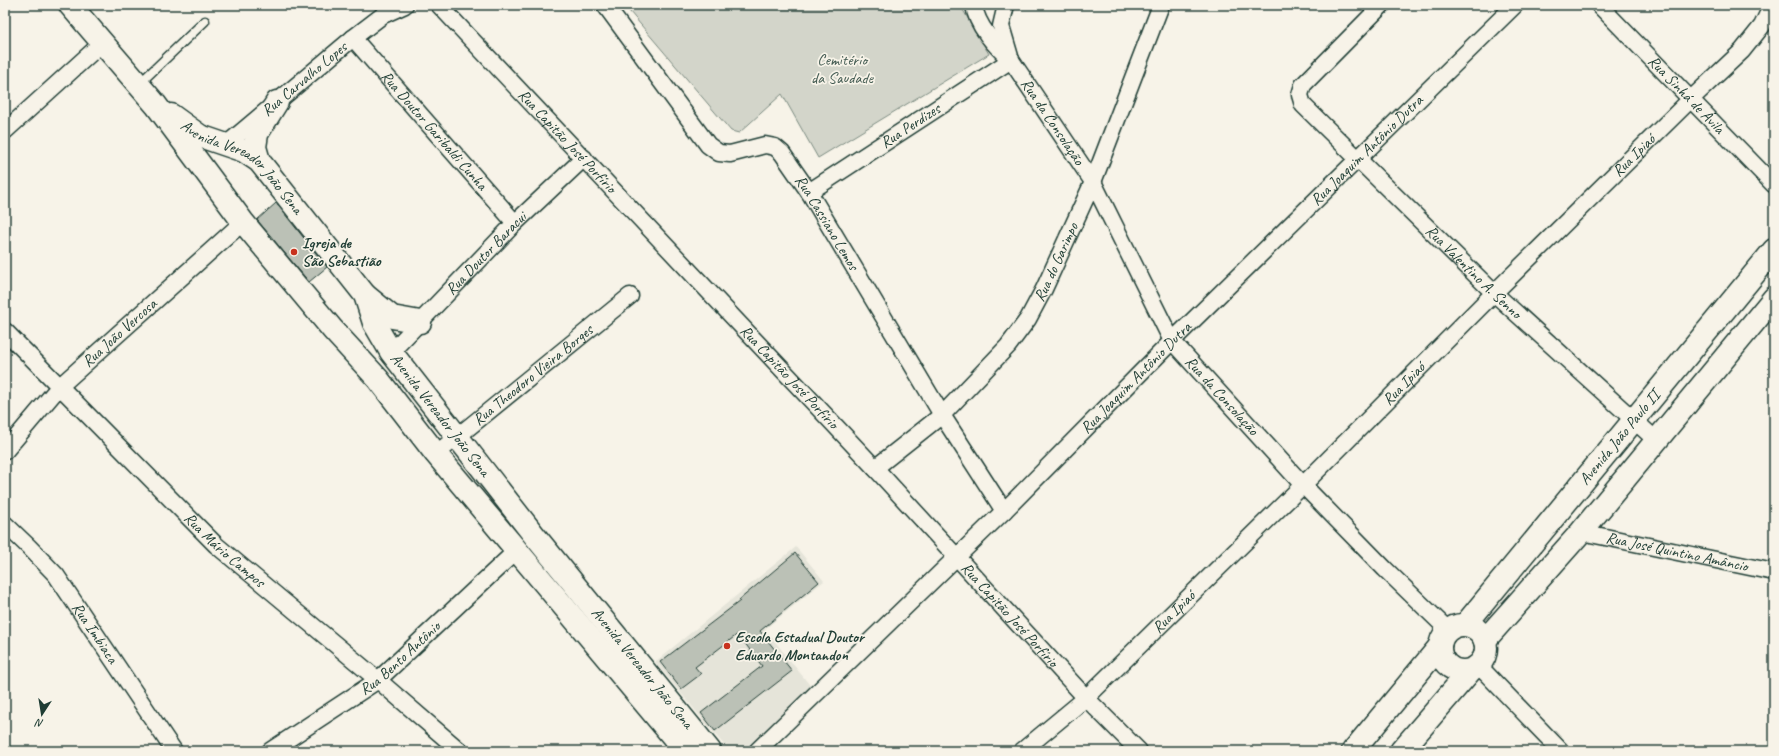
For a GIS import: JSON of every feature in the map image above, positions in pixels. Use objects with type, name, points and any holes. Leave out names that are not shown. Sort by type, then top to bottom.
[{"type":"main road","name":"Avenida Vereador João Sena","points":[[70,5],[156,105],[243,222],[333,330],[378,379],[436,454],[685,751]]},
{"type":"main road","points":[[259,161],[255,147],[257,134],[276,102]]},
{"type":"main road","name":"Avenida Vereador João Sena","points":[[156,105],[200,136],[244,151],[259,161],[365,295],[374,323],[391,352],[534,535],[710,751]]},
{"type":"main road","points":[[209,177],[210,164],[227,144]]},
{"type":"main road","name":"Avenida João Paulo II","points":[[1353,751],[1633,420],[1774,250]]},
{"type":"main road","points":[[365,295],[392,317],[420,322]]},
{"type":"main road","name":"Avenida João Paulo II","points":[[1485,640],[1581,532],[1774,298]]},
{"type":"main road","points":[[333,330],[349,337],[360,338],[374,323]]},
{"type":"main road","points":[[1401,751],[1474,667],[1484,658],[1486,649],[1485,640],[1473,627],[1451,634],[1444,659],[1453,668],[1462,670],[1474,667]]},
{"type":"street","name":"Rua Carvalho Lopes","points":[[227,144],[385,10],[405,5]]},
{"type":"street","name":"Rua Capitão José Porfírio","points":[[439,5],[958,556],[1086,698],[1139,751]]},
{"type":"street","name":"Rua Cassiano Lemos","points":[[605,5],[708,145],[719,153],[730,154],[765,145],[775,147],[782,153],[809,192],[942,415],[1004,511]]},
{"type":"street","name":"Rua da Consolação","points":[[974,5],[975,12],[995,46],[1011,60],[1093,182],[1172,341],[1303,485],[1451,634]]},
{"type":"street","name":"Rua da Consolação","points":[[1006,5],[1001,26],[1011,60]]},
{"type":"street","name":"Rua do Garimpo","points":[[875,468],[942,415],[1008,346],[1028,319],[1044,289],[1093,182],[1162,5]]},
{"type":"street","name":"Rua Valentino A. Senno","points":[[1382,5],[1303,85],[1300,95],[1303,105],[1494,293],[1657,441]]},
{"type":"street","name":"Rua Joaquim Antônio Dutra","points":[[757,751],[1004,511],[1172,341],[1515,5]]},
{"type":"street","name":"Rua Sinhá de Ávila","points":[[1599,5],[1774,185]]},
{"type":"street","name":"Rua Ipiaó","points":[[1022,751],[1086,698],[1303,485],[1494,293],[1690,100],[1742,51],[1762,26],[1772,5]]},
{"type":"street","name":"Rua Doutor Garibaldi Cunha","points":[[353,38],[515,223]]},
{"type":"street","points":[[5,131],[102,43]]},
{"type":"street","name":"Rua Perdizes","points":[[809,192],[1011,60]]},
{"type":"street","name":"Rua Doutor Baracui","points":[[391,352],[515,223],[584,158]]},
{"type":"street","name":"Rua João Vercosa","points":[[5,451],[59,387],[243,222]]},
{"type":"street","name":"Rua Theodoro Vieira Borges","points":[[436,454],[630,296]]},
{"type":"street","name":"Rua Mário Campos","points":[[5,332],[216,545],[378,680],[460,751]]},
{"type":"street","name":"Rua Imbiaca","points":[[5,524],[56,575],[174,751]]},
{"type":"street","name":"Rua José Quintino Amâncio","points":[[1581,532],[1774,572]]},
{"type":"street","name":"Rua Bento Antônio","points":[[270,751],[378,680],[517,550]]},
{"type":"street","points":[[1474,667],[1561,751]]},
{"type":"lane","points":[[138,84],[205,21]]},
{"type":"shaded area","name":"Escola Estadual Doutor Eduardo Montandon","points":[[796,547],[824,581],[765,629],[812,688],[745,751],[729,751],[655,662]]},
{"type":"green space","name":"Cemitério da Saudade","points":[[624,5],[960,5],[989,54],[818,158],[782,94],[739,133],[731,131]]},
{"type":"building","points":[[276,203],[327,267],[309,282],[257,220]]},
{"type":"building","points":[[795,553],[819,582],[760,631],[792,671],[715,731],[701,713],[762,666],[738,634],[695,667],[701,674],[681,689],[660,662],[740,601],[739,600]]},
{"type":"place","name":"Igreja de São Sebastião","points":[[294,252]]},
{"type":"place","name":"Escola Estadual Doutor Eduardo Montandon","points":[[727,646]]}]
